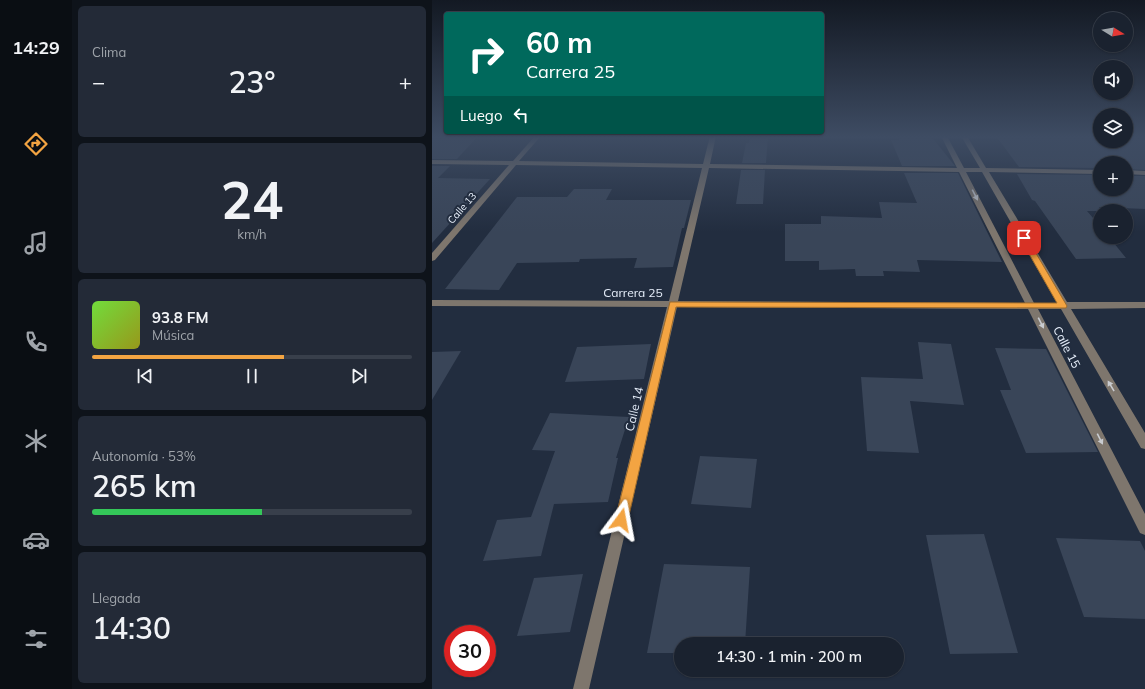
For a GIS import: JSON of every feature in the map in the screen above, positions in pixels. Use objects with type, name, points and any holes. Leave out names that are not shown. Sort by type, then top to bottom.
[{"type":"street","name":"Calle 13","points":[[432,258],[509,168]]},
{"type":"street","name":"Calle 14","points":[[581,689],[705,168]]},
{"type":"street","points":[[890,168],[1093,172]]},
{"type":"street","name":"Calle 15","points":[[962,169],[1145,528]]},
{"type":"street","name":"Calle 15","points":[[984,169],[1145,444]]},
{"type":"street","points":[[1133,172],[1145,173]]},
{"type":"street","name":"Carrera 25","points":[[432,303],[1032,306],[1145,305]]},
{"type":"building","points":[[432,168],[448,168],[438,178],[490,179],[432,243]]},
{"type":"building","points":[[1133,168],[1145,168],[1145,170],[1133,169]]},
{"type":"building","points":[[741,170],[765,170],[763,204],[736,204]]},
{"type":"building","points":[[904,173],[958,173],[1002,262],[917,260],[920,272],[883,271],[884,276],[856,276],[855,269],[819,270],[819,261],[785,261],[785,224],[821,224],[821,216],[882,218],[879,202],[917,203]]},
{"type":"building","points":[[1017,174],[1093,175],[1093,196],[1133,196],[1133,176],[1145,176],[1145,209],[1133,208],[1133,204],[1093,204],[1093,211],[1087,211],[1093,218],[1093,244],[1115,244],[1126,258],[1076,259],[1035,201],[1032,200]]},
{"type":"building","points":[[574,189],[612,189],[606,200],[691,200],[684,228],[682,228],[673,267],[634,268],[637,258],[580,259],[579,262],[517,263],[499,290],[445,289],[517,197],[567,197]]},
{"type":"building","points":[[918,342],[951,344],[964,405],[910,401],[919,453],[867,451],[861,377],[923,379]]},
{"type":"building","points":[[651,344],[644,379],[565,382],[577,347]]},
{"type":"building","points":[[995,348],[1046,349],[1098,452],[1026,453],[1000,390],[1011,390]]},
{"type":"building","points":[[461,351],[432,400],[432,352]]},
{"type":"building","points":[[550,413],[629,417],[616,458],[618,458],[608,502],[554,504],[541,556],[483,561],[497,520],[531,517],[555,451],[532,450]]},
{"type":"building","points":[[700,456],[757,459],[751,508],[691,504]]},
{"type":"building","points":[[984,534],[1018,653],[950,654],[926,535]]},
{"type":"building","points":[[1056,538],[1140,541],[1145,551],[1145,619],[1084,617]]},
{"type":"building","points":[[664,564],[750,567],[745,637],[674,637],[674,653],[647,653]]},
{"type":"building","points":[[583,574],[570,632],[517,636],[534,578]]},
{"type":"route","points":[[621,520],[673,304],[1063,306],[1024,238]]}]
